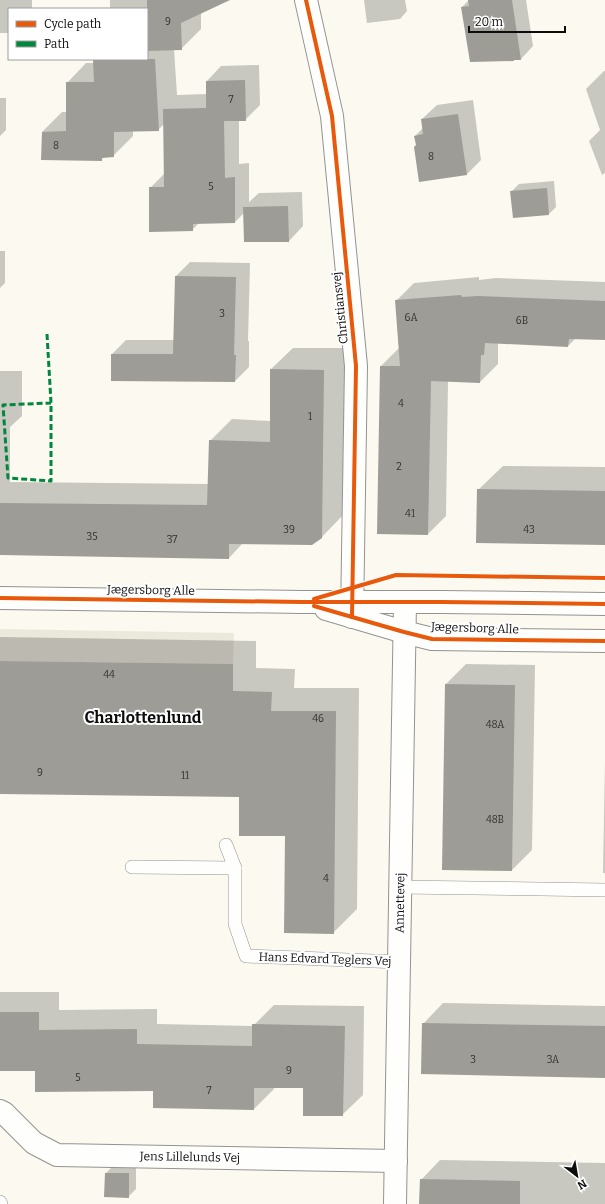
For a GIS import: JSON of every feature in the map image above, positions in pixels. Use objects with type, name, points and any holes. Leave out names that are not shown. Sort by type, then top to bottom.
[{"type":"street","name":"Christiansvej","points":[[306,0],[332,116],[356,366],[352,610]]},
{"type":"street","name":"Jægersborg Alle","points":[[0,598],[302,602],[352,610],[404,632],[432,639],[605,641]]},
{"type":"street","name":"Jægersborg Alle","points":[[352,610],[405,602],[605,604]]},
{"type":"street","name":"Annettevej","points":[[395,1204],[405,602]]},
{"type":"street","name":"Jens Lillelunds Vej","points":[[0,1111],[4,1113],[34,1143],[57,1155],[396,1161]]},
{"type":"lane","name":"Hans Edvard Teglers Vej","points":[[226,846],[235,868],[235,924],[246,956],[399,962]]},
{"type":"lane","points":[[132,867],[235,868]]},
{"type":"lane","points":[[400,887],[605,890]]},
{"type":"shaded area","points":[[0,629],[234,633],[233,664],[0,661]]},
{"type":"building","points":[[147,0],[230,0],[181,23],[182,50],[148,51]]},
{"type":"building","points":[[468,0],[512,0],[521,60],[470,62],[461,7],[469,6]]},
{"type":"building","points":[[155,59],[159,131],[114,132],[114,157],[102,158],[102,161],[41,160],[42,132],[66,131],[66,82],[94,82],[93,60]]},
{"type":"building","points":[[245,80],[246,121],[224,121],[225,178],[235,177],[235,223],[193,224],[193,231],[149,232],[149,187],[164,187],[163,109],[206,108],[206,81]]},
{"type":"building","points":[[458,114],[467,175],[419,182],[414,136],[423,134],[421,119]]},
{"type":"building","points":[[547,188],[549,215],[513,218],[510,191]]},
{"type":"building","points":[[288,206],[289,242],[244,242],[243,207]]},
{"type":"building","points":[[175,276],[236,277],[234,355],[236,355],[235,382],[111,381],[111,354],[173,354]]},
{"type":"building","points":[[461,295],[462,297],[478,296],[605,301],[605,340],[569,339],[568,347],[485,343],[484,355],[481,355],[480,383],[431,381],[428,535],[377,534],[380,366],[400,366],[395,300]]},
{"type":"building","points":[[270,369],[324,370],[322,538],[312,545],[229,544],[229,559],[0,555],[0,503],[207,505],[209,440],[270,442]]},
{"type":"building","points":[[477,489],[605,491],[605,545],[476,543]]},
{"type":"building","points":[[0,661],[233,664],[233,691],[272,692],[271,711],[336,711],[334,934],[284,933],[285,836],[239,836],[239,797],[0,794]]},
{"type":"building","points":[[445,684],[515,685],[512,871],[442,870]]},
{"type":"building","points":[[0,1012],[39,1012],[39,1030],[137,1029],[137,1044],[252,1046],[252,1024],[345,1026],[343,1116],[303,1116],[303,1088],[254,1088],[254,1110],[153,1108],[153,1091],[35,1092],[35,1071],[0,1071]]},
{"type":"building","points":[[422,1023],[605,1026],[605,1078],[421,1074]]},
{"type":"building","points":[[105,1173],[129,1173],[129,1198],[104,1197]]},
{"type":"building","points":[[420,1179],[520,1181],[520,1204],[419,1204]]},
{"type":"marked path","points":[[47,334],[51,403],[51,481],[8,478],[3,405],[51,403]]},
{"type":"cycle path","points":[[306,0],[332,116],[356,366],[352,617]]},
{"type":"cycle path","points":[[314,599],[396,575],[605,578]]},
{"type":"cycle path","points":[[0,598],[605,604]]},
{"type":"cycle path","points":[[314,606],[432,639],[605,641]]},
{"type":"district","name":"Charlottenlund","points":[[143,717]]}]
